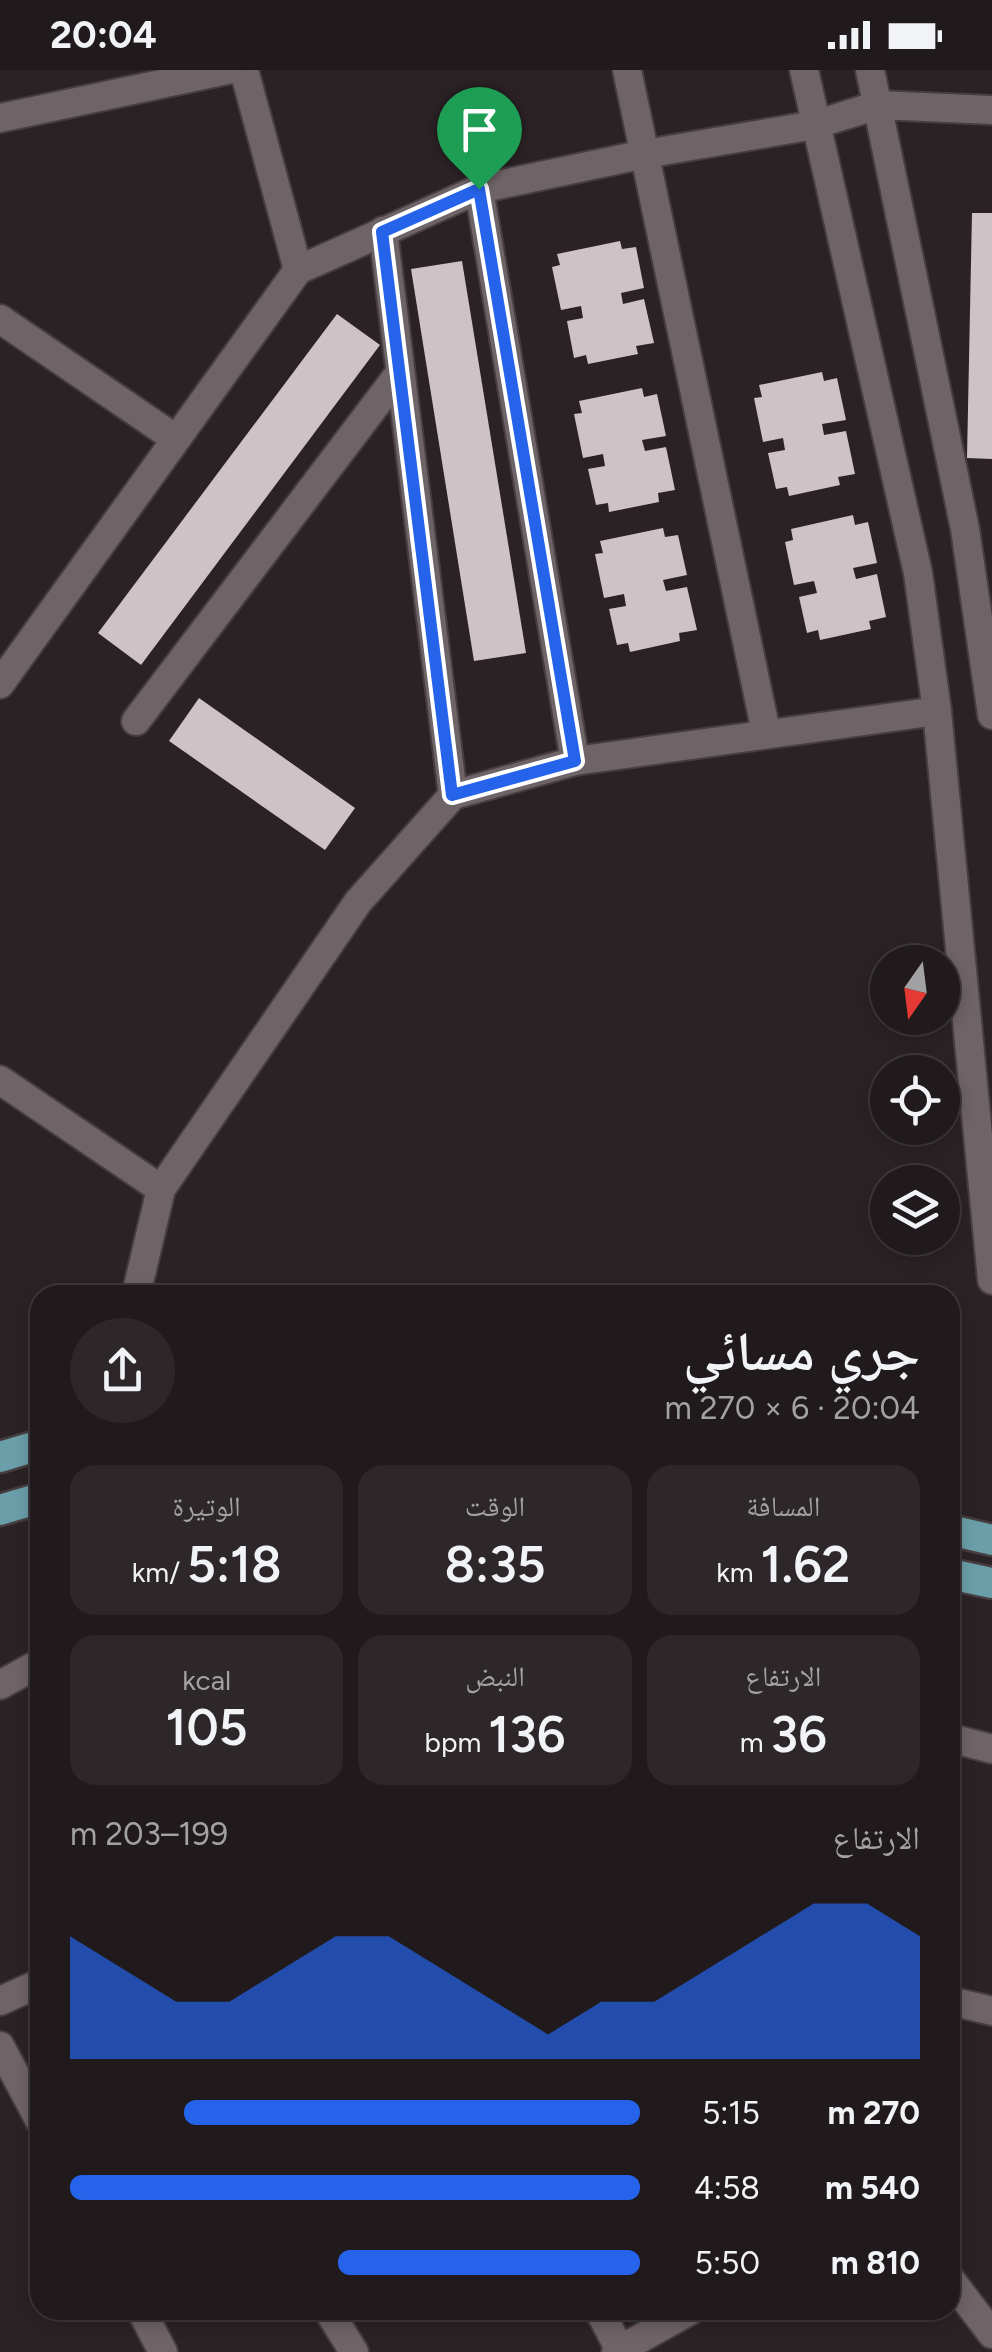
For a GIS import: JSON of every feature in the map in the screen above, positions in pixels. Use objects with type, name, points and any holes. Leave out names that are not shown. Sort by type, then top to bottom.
[{"type":"main road","points":[[0,1458],[30,1448]]},
{"type":"main road","points":[[0,1510],[30,1501]]},
{"type":"main road","points":[[960,1532],[992,1540]]},
{"type":"main road","points":[[960,1576],[992,1583]]},
{"type":"street","points":[[0,118],[228,70]]},
{"type":"street","points":[[244,70],[298,270]]},
{"type":"street","points":[[627,70],[766,732]]},
{"type":"street","points":[[804,70],[918,573],[937,710],[992,1280]]},
{"type":"street","points":[[870,70],[965,529],[992,714]]},
{"type":"street","points":[[0,684],[298,270],[479,189],[646,154],[814,125],[878,106],[992,110]]},
{"type":"street","points":[[479,189],[575,761]]},
{"type":"street","points":[[382,232],[452,795]]},
{"type":"street","points":[[0,319],[176,440]]},
{"type":"street","points":[[136,720],[399,374]]},
{"type":"street","points":[[138,1285],[161,1189],[358,902],[452,795],[575,761],[937,710]]},
{"type":"street","points":[[0,1080],[161,1189]]},
{"type":"street","points":[[0,1685],[30,1668]]},
{"type":"street","points":[[960,1741],[992,1749]]},
{"type":"street","points":[[0,2001],[30,1988]]},
{"type":"street","points":[[960,2004],[992,2012]]},
{"type":"street","points":[[0,2046],[30,2102]]},
{"type":"street","points":[[960,2292],[992,2334]]},
{"type":"street","points":[[146,2320],[163,2352]]},
{"type":"street","points":[[334,2320],[354,2352]]},
{"type":"street","points":[[604,2320],[618,2351],[673,2320]]},
{"type":"building","points":[[972,213],[992,213],[992,459],[967,458]]},
{"type":"building","points":[[620,241],[622,249],[636,247],[644,288],[621,293],[623,304],[644,299],[654,343],[636,346],[638,354],[588,364],[586,355],[574,358],[567,321],[583,318],[581,306],[561,310],[552,267],[560,265],[557,254]]},
{"type":"building","points":[[462,261],[526,653],[474,661],[411,269]]},
{"type":"building","points":[[337,314],[380,345],[141,665],[98,633]]},
{"type":"building","points":[[822,372],[824,381],[837,378],[846,420],[822,424],[824,435],[846,431],[855,474],[838,477],[840,485],[789,496],[787,487],[776,489],[768,453],[785,450],[783,438],[763,442],[754,398],[762,397],[759,385]]},
{"type":"building","points":[[642,388],[644,397],[657,394],[666,436],[642,440],[645,451],[666,447],[675,490],[658,493],[659,502],[609,512],[608,503],[596,505],[588,469],[605,466],[603,454],[583,458],[574,414],[582,413],[579,401]]},
{"type":"building","points":[[853,515],[855,525],[868,522],[877,563],[853,568],[856,579],[877,574],[886,617],[869,621],[871,629],[820,640],[818,630],[807,633],[799,597],[817,593],[814,581],[794,585],[785,542],[793,540],[791,529]]},
{"type":"building","points":[[663,528],[665,537],[678,535],[687,575],[663,580],[666,591],[687,587],[697,630],[679,633],[680,641],[630,652],[628,643],[617,645],[609,609],[626,606],[624,594],[604,598],[595,554],[603,553],[600,541]]},
{"type":"building","points":[[199,698],[355,808],[325,850],[169,741]]},
{"type":"route","points":[[479,189],[575,761],[452,795],[382,232],[479,189]]}]
